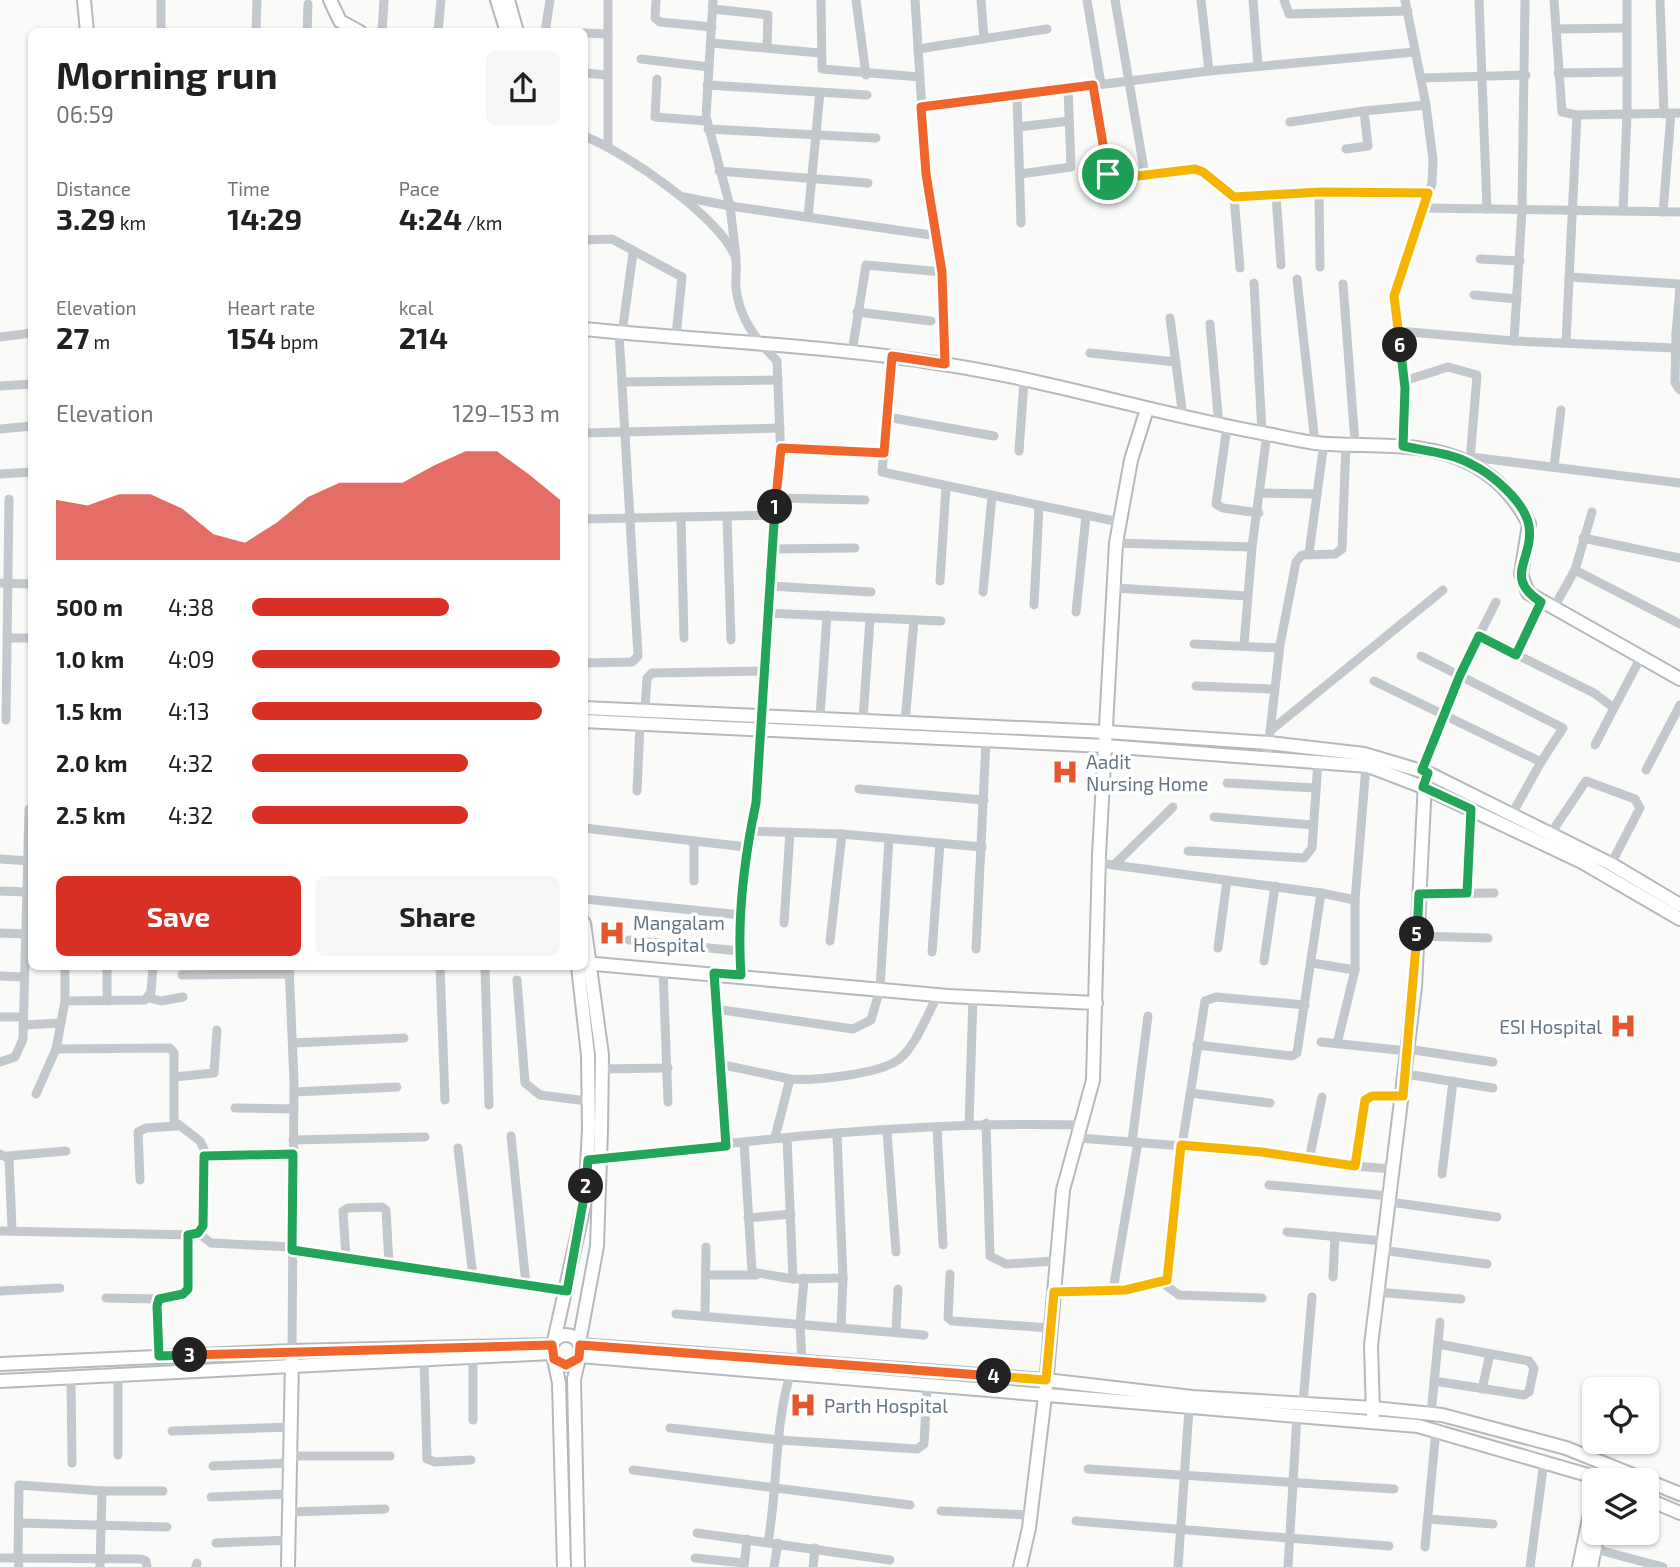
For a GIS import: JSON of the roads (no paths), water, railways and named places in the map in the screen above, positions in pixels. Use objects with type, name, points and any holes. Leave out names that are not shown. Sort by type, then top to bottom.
[{"type":"street","points":[[84,0],[87,28]]},
{"type":"street","points":[[161,0],[161,28]]},
{"type":"street","points":[[256,28],[257,0]]},
{"type":"street","points":[[330,0],[340,26]]},
{"type":"street","points":[[382,28],[384,0]]},
{"type":"street","points":[[438,28],[441,0]]},
{"type":"street","points":[[497,0],[506,28]]},
{"type":"street","points":[[508,0],[516,28]]},
{"type":"street","points":[[546,28],[550,0]]},
{"type":"street","points":[[608,0],[608,147]]},
{"type":"street","points":[[656,0],[655,18],[660,22],[712,27]]},
{"type":"street","points":[[821,0],[822,69],[866,75],[920,77]]},
{"type":"street","points":[[856,0],[866,75]]},
{"type":"street","points":[[915,0],[926,174],[942,272],[945,364]]},
{"type":"street","points":[[981,0],[984,39]]},
{"type":"street","points":[[1087,0],[1108,174],[1121,178],[1195,169],[1203,172],[1234,197],[1319,192],[1428,193]]},
{"type":"street","points":[[1115,0],[1145,174]]},
{"type":"street","points":[[1201,0],[1209,71]]},
{"type":"street","points":[[1253,0],[1258,66]]},
{"type":"street","points":[[1284,0],[1285,10],[1296,14],[1408,11]]},
{"type":"street","points":[[1403,446],[1404,381],[1394,296],[1428,193],[1433,160],[1426,105],[1405,0]]},
{"type":"street","points":[[1479,0],[1487,209]]},
{"type":"street","points":[[1514,341],[1522,210],[1525,0]]},
{"type":"street","points":[[1555,0],[1562,112],[1577,115],[1672,114]]},
{"type":"street","points":[[1622,211],[1627,114],[1627,0]]},
{"type":"street","points":[[1660,0],[1672,114],[1663,212]]},
{"type":"street","points":[[307,28],[308,4]]},
{"type":"street","points":[[741,975],[739,951],[746,848],[756,803],[764,714],[771,549],[781,448],[777,361],[760,343],[740,312],[730,206],[707,125],[713,4],[768,15],[767,48]]},
{"type":"street","points":[[1556,29],[1627,28]]},
{"type":"street","points":[[918,49],[1047,29]]},
{"type":"street","points":[[588,33],[608,34]]},
{"type":"street","points":[[711,43],[820,52]]},
{"type":"street","points":[[921,107],[1209,71],[1415,52]]},
{"type":"street","points":[[641,58],[709,66]]},
{"type":"street","points":[[1558,73],[1627,72]]},
{"type":"street","points":[[588,73],[607,75]]},
{"type":"street","points":[[1421,78],[1526,75]]},
{"type":"street","points":[[657,79],[655,117],[707,125],[876,138]]},
{"type":"street","points":[[707,85],[867,96]]},
{"type":"street","points":[[1020,174],[1071,167],[1068,88]]},
{"type":"street","points":[[808,217],[820,92]]},
{"type":"street","points":[[1017,95],[1021,223]]},
{"type":"street","points":[[1290,122],[1426,105]]},
{"type":"street","points":[[1346,149],[1368,146],[1364,111]]},
{"type":"street","points":[[1566,342],[1577,115]]},
{"type":"street","points":[[1018,127],[1069,121]]},
{"type":"street","points":[[588,138],[608,147],[678,196],[719,232],[736,257]]},
{"type":"street","points":[[719,171],[867,183]]},
{"type":"street","points":[[1319,192],[1320,267]]},
{"type":"street","points":[[1276,195],[1281,265]]},
{"type":"street","points":[[678,196],[938,236]]},
{"type":"street","points":[[1234,197],[1240,268]]},
{"type":"street","points":[[1423,208],[1680,212]]},
{"type":"street","points":[[588,240],[612,239],[633,253],[682,277],[676,336]]},
{"type":"street","points":[[588,663],[632,662],[638,656],[620,333],[633,253]]},
{"type":"street","points":[[1480,259],[1520,261]]},
{"type":"street","points":[[852,352],[866,265],[942,272]]},
{"type":"street","points":[[1569,277],[1680,285],[1675,348],[1675,383],[1680,390]]},
{"type":"street","points":[[1297,279],[1320,443],[1309,553]]},
{"type":"street","points":[[1244,645],[1265,434],[1254,283]]},
{"type":"street","points":[[1267,758],[1279,649],[1296,562],[1302,555],[1309,553],[1335,554],[1342,549],[1350,443],[1343,284]]},
{"type":"street","points":[[1474,295],[1517,299]]},
{"type":"street","points":[[857,312],[931,321]]},
{"type":"street","points":[[1170,318],[1182,417]]},
{"type":"street","points":[[1210,324],[1223,427],[1216,504],[1223,508],[1259,513]]},
{"type":"street","points":[[588,330],[892,356],[945,364],[1223,427],[1320,443],[1403,446],[1471,460],[1554,466],[1680,482]]},
{"type":"street","points":[[1398,331],[1514,341],[1675,348]]},
{"type":"street","points":[[0,337],[28,333]]},
{"type":"street","points":[[1090,353],[1176,362]]},
{"type":"street","points":[[892,356],[882,472],[1119,522]]},
{"type":"street","points":[[1404,381],[1448,367],[1477,375],[1471,460]]},
{"type":"street","points":[[622,382],[778,380]]},
{"type":"street","points":[[1019,451],[1024,381]]},
{"type":"street","points":[[0,386],[28,384]]},
{"type":"street","points":[[1020,1567],[1030,1515],[1045,1396],[1063,1190],[1093,1080],[1099,863],[1116,543],[1131,460],[1147,409]]},
{"type":"street","points":[[1554,466],[1561,410]]},
{"type":"street","points":[[887,417],[993,436]]},
{"type":"street","points":[[0,429],[28,426]]},
{"type":"street","points":[[588,433],[625,429],[780,428]]},
{"type":"street","points":[[781,448],[884,453]]},
{"type":"street","points":[[1471,460],[1512,497],[1529,524],[1521,581],[1528,593],[1640,659],[1680,678]]},
{"type":"street","points":[[0,474],[28,471]]},
{"type":"street","points":[[940,581],[946,487]]},
{"type":"street","points":[[1261,493],[1317,494]]},
{"type":"street","points":[[984,592],[992,496]]},
{"type":"street","points":[[776,498],[865,500]]},
{"type":"street","points":[[6,720],[3,583],[9,499]]},
{"type":"street","points":[[1034,605],[1039,507]]},
{"type":"street","points":[[1516,655],[1547,605],[1575,570],[1592,512]]},
{"type":"street","points":[[588,519],[774,514]]},
{"type":"street","points":[[1076,612],[1086,516]]},
{"type":"street","points":[[681,517],[684,638]]},
{"type":"street","points":[[726,517],[731,640]]},
{"type":"street","points":[[1583,538],[1680,558]]},
{"type":"street","points":[[1116,543],[1252,547]]},
{"type":"street","points":[[771,549],[855,548]]},
{"type":"street","points":[[1575,570],[1680,624]]},
{"type":"street","points":[[3,583],[28,584]]},
{"type":"street","points":[[770,586],[871,592]]},
{"type":"street","points":[[1114,588],[1247,596]]},
{"type":"street","points":[[1270,737],[1443,590]]},
{"type":"street","points":[[1373,1414],[1371,1345],[1406,1074],[1417,936],[1425,772],[1443,713],[1496,602]]},
{"type":"street","points":[[767,612],[941,621]]},
{"type":"street","points":[[820,718],[827,615]]},
{"type":"street","points":[[863,719],[870,619]]},
{"type":"street","points":[[905,722],[914,620]]},
{"type":"street","points":[[1479,636],[1594,692],[1614,708]]},
{"type":"street","points":[[6,638],[28,638]]},
{"type":"street","points":[[1194,644],[1279,649]]},
{"type":"street","points":[[1421,656],[1563,728],[1512,814]]},
{"type":"street","points":[[1594,745],[1640,659]]},
{"type":"street","points":[[645,710],[648,678],[652,673],[765,671]]},
{"type":"street","points":[[1374,681],[1541,762]]},
{"type":"street","points":[[1196,686],[1274,689]]},
{"type":"street","points":[[1646,770],[1680,705]]},
{"type":"street","points":[[588,708],[1270,737],[1364,754],[1425,772],[1611,864],[1680,905]]},
{"type":"street","points":[[588,721],[1105,746],[1366,766],[1423,787],[1582,862],[1680,919]]},
{"type":"street","points":[[637,791],[640,724]]},
{"type":"street","points":[[976,949],[986,741]]},
{"type":"street","points":[[1188,851],[1304,858],[1312,848],[1318,762]]},
{"type":"street","points":[[1337,1044],[1356,970],[1355,900],[1366,766]]},
{"type":"street","points":[[1551,833],[1586,781],[1635,799],[1640,808],[1611,864]]},
{"type":"street","points":[[1227,783],[1316,788]]},
{"type":"street","points":[[859,789],[984,800]]},
{"type":"street","points":[[1114,865],[1173,807]]},
{"type":"street","points":[[1467,893],[1471,809]]},
{"type":"street","points":[[1214,817],[1313,825]]},
{"type":"street","points":[[588,828],[746,848]]},
{"type":"street","points":[[750,831],[842,834],[982,847]]},
{"type":"street","points":[[784,923],[790,832]]},
{"type":"street","points":[[830,941],[842,834]]},
{"type":"street","points":[[715,1009],[853,1029],[871,1020],[880,989],[889,838]]},
{"type":"street","points":[[694,841],[694,881]]},
{"type":"street","points":[[932,952],[940,843]]},
{"type":"street","points":[[0,859],[28,861]]},
{"type":"street","points":[[1099,863],[1355,900]]},
{"type":"street","points":[[0,1062],[15,1057],[20,1050],[28,871]]},
{"type":"street","points":[[1218,948],[1227,880]]},
{"type":"street","points":[[1264,961],[1275,887]]},
{"type":"street","points":[[0,891],[26,892]]},
{"type":"street","points":[[1197,1045],[1295,1055],[1312,963],[1321,893]]},
{"type":"street","points":[[1419,894],[1494,893]]},
{"type":"street","points":[[588,899],[742,915]]},
{"type":"street","points":[[0,933],[27,929]]},
{"type":"street","points":[[1417,936],[1488,938]]},
{"type":"street","points":[[629,940],[739,951]]},
{"type":"street","points":[[578,1567],[574,1378],[595,1265],[594,1159],[601,1069],[588,963],[938,995],[1096,1003]]},
{"type":"street","points":[[1312,963],[1356,970]]},
{"type":"street","points":[[663,969],[668,1102]]},
{"type":"street","points":[[36,1094],[57,1049],[65,1001],[65,970]]},
{"type":"street","points":[[107,970],[107,1001]]},
{"type":"street","points":[[149,998],[152,970]]},
{"type":"street","points":[[182,975],[290,970],[294,1109],[288,1567]]},
{"type":"street","points":[[440,970],[445,1100]]},
{"type":"street","points":[[485,970],[489,1105]]},
{"type":"street","points":[[564,1567],[559,1383],[553,1349],[594,1159],[587,1101],[588,1055],[578,970]]},
{"type":"street","points":[[714,973],[726,1146]]},
{"type":"street","points":[[0,976],[23,977]]},
{"type":"street","points":[[517,980],[525,1083],[540,1095],[587,1101]]},
{"type":"street","points":[[719,1063],[790,1079],[809,1080],[879,1068],[899,1060],[938,995]]},
{"type":"street","points":[[969,1125],[973,996]]},
{"type":"street","points":[[65,1001],[149,998],[161,1001],[183,997]]},
{"type":"street","points":[[1054,1292],[1113,1290],[1163,1283],[1167,1280],[1181,1145],[1202,1009],[1210,998],[1305,1005]]},
{"type":"street","points":[[1113,1290],[1135,1142],[1148,1016]]},
{"type":"street","points":[[0,1017],[61,1023]]},
{"type":"street","points":[[174,1077],[214,1073],[217,1030]]},
{"type":"street","points":[[293,1043],[404,1038]]},
{"type":"street","points":[[1321,1042],[1408,1050],[1493,1062]]},
{"type":"street","points":[[57,1049],[170,1048],[174,1053],[173,1116],[177,1126]]},
{"type":"street","points":[[601,1069],[668,1068]]},
{"type":"street","points":[[1406,1074],[1493,1088]]},
{"type":"street","points":[[775,1137],[790,1079]]},
{"type":"street","points":[[1442,1174],[1453,1081]]},
{"type":"street","points":[[294,1091],[397,1087]]},
{"type":"street","points":[[1190,1093],[1270,1103]]},
{"type":"street","points":[[1355,1166],[1365,1100],[1372,1096],[1403,1096]]},
{"type":"street","points":[[1309,1160],[1322,1097]]},
{"type":"street","points":[[235,1108],[294,1109]]},
{"type":"street","points":[[594,1159],[726,1146],[775,1137],[986,1124],[1079,1131],[1135,1142],[1393,1169]]},
{"type":"street","points":[[986,1124],[990,1256],[1000,1264],[1055,1261]]},
{"type":"street","points":[[106,1298],[159,1299],[183,1294],[188,1289],[193,1234],[203,1226],[204,1156],[201,1141],[177,1126],[146,1128],[138,1132],[140,1180]]},
{"type":"street","points":[[937,1127],[943,1245]]},
{"type":"street","points":[[887,1132],[895,1252]]},
{"type":"street","points":[[837,1135],[844,1278],[841,1326]]},
{"type":"street","points":[[511,1136],[526,1285]]},
{"type":"street","points":[[293,1140],[425,1137]]},
{"type":"street","points":[[787,1138],[793,1279]]},
{"type":"street","points":[[744,1142],[751,1270],[757,1275]]},
{"type":"street","points":[[458,1148],[473,1277]]},
{"type":"street","points":[[12,1229],[4,1155],[66,1151]]},
{"type":"street","points":[[204,1156],[293,1154]]},
{"type":"street","points":[[1269,1185],[1390,1199],[1497,1217]]},
{"type":"street","points":[[346,1258],[344,1209],[382,1206],[386,1210],[389,1264]]},
{"type":"street","points":[[748,1218],[790,1214]]},
{"type":"street","points":[[0,1231],[12,1229],[193,1234],[211,1243],[292,1248],[567,1291]]},
{"type":"street","points":[[1287,1232],[1335,1236],[1487,1264]]},
{"type":"street","points":[[1333,1277],[1335,1236]]},
{"type":"street","points":[[705,1316],[706,1247]]},
{"type":"street","points":[[950,1274],[950,1320],[1050,1328]]},
{"type":"street","points":[[705,1275],[757,1275],[793,1279],[844,1278]]},
{"type":"street","points":[[802,1362],[800,1325],[804,1278]]},
{"type":"street","points":[[1163,1283],[1179,1295],[1262,1298]]},
{"type":"street","points":[[0,1291],[60,1288]]},
{"type":"street","points":[[896,1332],[898,1289]]},
{"type":"street","points":[[1376,1292],[1461,1299]]},
{"type":"street","points":[[1288,1567],[1293,1482],[1312,1297]]},
{"type":"street","points":[[159,1299],[159,1356]]},
{"type":"street","points":[[676,1314],[924,1335]]},
{"type":"street","points":[[1431,1414],[1440,1322]]},
{"type":"street","points":[[0,1381],[473,1357],[553,1349],[567,1335],[580,1350],[790,1375],[1189,1409],[1300,1409]]},
{"type":"street","points":[[1434,1381],[1524,1395],[1530,1388],[1532,1364],[1438,1344]]},
{"type":"street","points":[[553,1349],[566,1365],[580,1350]]},
{"type":"street","points":[[0,1364],[292,1351],[553,1349]]},
{"type":"street","points":[[580,1350],[802,1362],[1046,1380],[1300,1409],[1373,1414],[1431,1414],[1566,1448],[1680,1494]]},
{"type":"street","points":[[1482,1389],[1490,1354]]},
{"type":"street","points":[[473,1357],[473,1420]]},
{"type":"street","points":[[424,1360],[427,1459],[471,1460]]},
{"type":"street","points":[[774,1567],[781,1405],[790,1375]]},
{"type":"street","points":[[118,1376],[118,1455]]},
{"type":"street","points":[[71,1378],[72,1463]]},
{"type":"street","points":[[670,1428],[779,1440],[917,1449],[924,1444],[927,1387]]},
{"type":"street","points":[[1178,1567],[1189,1409]]},
{"type":"street","points":[[1373,1414],[1436,1429],[1582,1473]]},
{"type":"street","points":[[172,1431],[291,1427]]},
{"type":"street","points":[[1425,1548],[1436,1429]]},
{"type":"street","points":[[213,1466],[390,1456]]},
{"type":"street","points":[[1530,1567],[1544,1461]]},
{"type":"street","points":[[1606,1468],[1607,1464]]},
{"type":"street","points":[[1088,1469],[1394,1489]]},
{"type":"street","points":[[633,1470],[910,1505]]},
{"type":"street","points":[[19,1563],[19,1485],[102,1491],[163,1491]]},
{"type":"street","points":[[100,1562],[102,1491]]},
{"type":"street","points":[[211,1497],[290,1494]]},
{"type":"street","points":[[1659,1504],[1680,1513]]},
{"type":"street","points":[[289,1512],[384,1509]]},
{"type":"street","points":[[941,1511],[1030,1515]]},
{"type":"street","points":[[1428,1520],[1493,1524]]},
{"type":"street","points":[[1076,1521],[1389,1546]]},
{"type":"street","points":[[19,1523],[167,1527]]},
{"type":"street","points":[[697,1533],[890,1560]]},
{"type":"street","points":[[695,1558],[744,1565],[747,1539]]},
{"type":"street","points":[[216,1543],[289,1540]]},
{"type":"street","points":[[1579,1567],[1584,1545]]},
{"type":"street","points":[[1591,1567],[1596,1545]]},
{"type":"street","points":[[813,1567],[816,1548]]},
{"type":"street","points":[[1595,1549],[1663,1567]]},
{"type":"street","points":[[0,1558],[19,1563],[141,1559],[146,1562],[147,1567]]},
{"type":"place","name":"Aadit Nursing Home","points":[[1065,772]]},
{"type":"place","name":"Mangalam Hospital","points":[[612,933]]},
{"type":"place","name":"ESI Hospital","points":[[1623,1026]]},
{"type":"place","name":"Parth Hospital","points":[[803,1405]]}]
